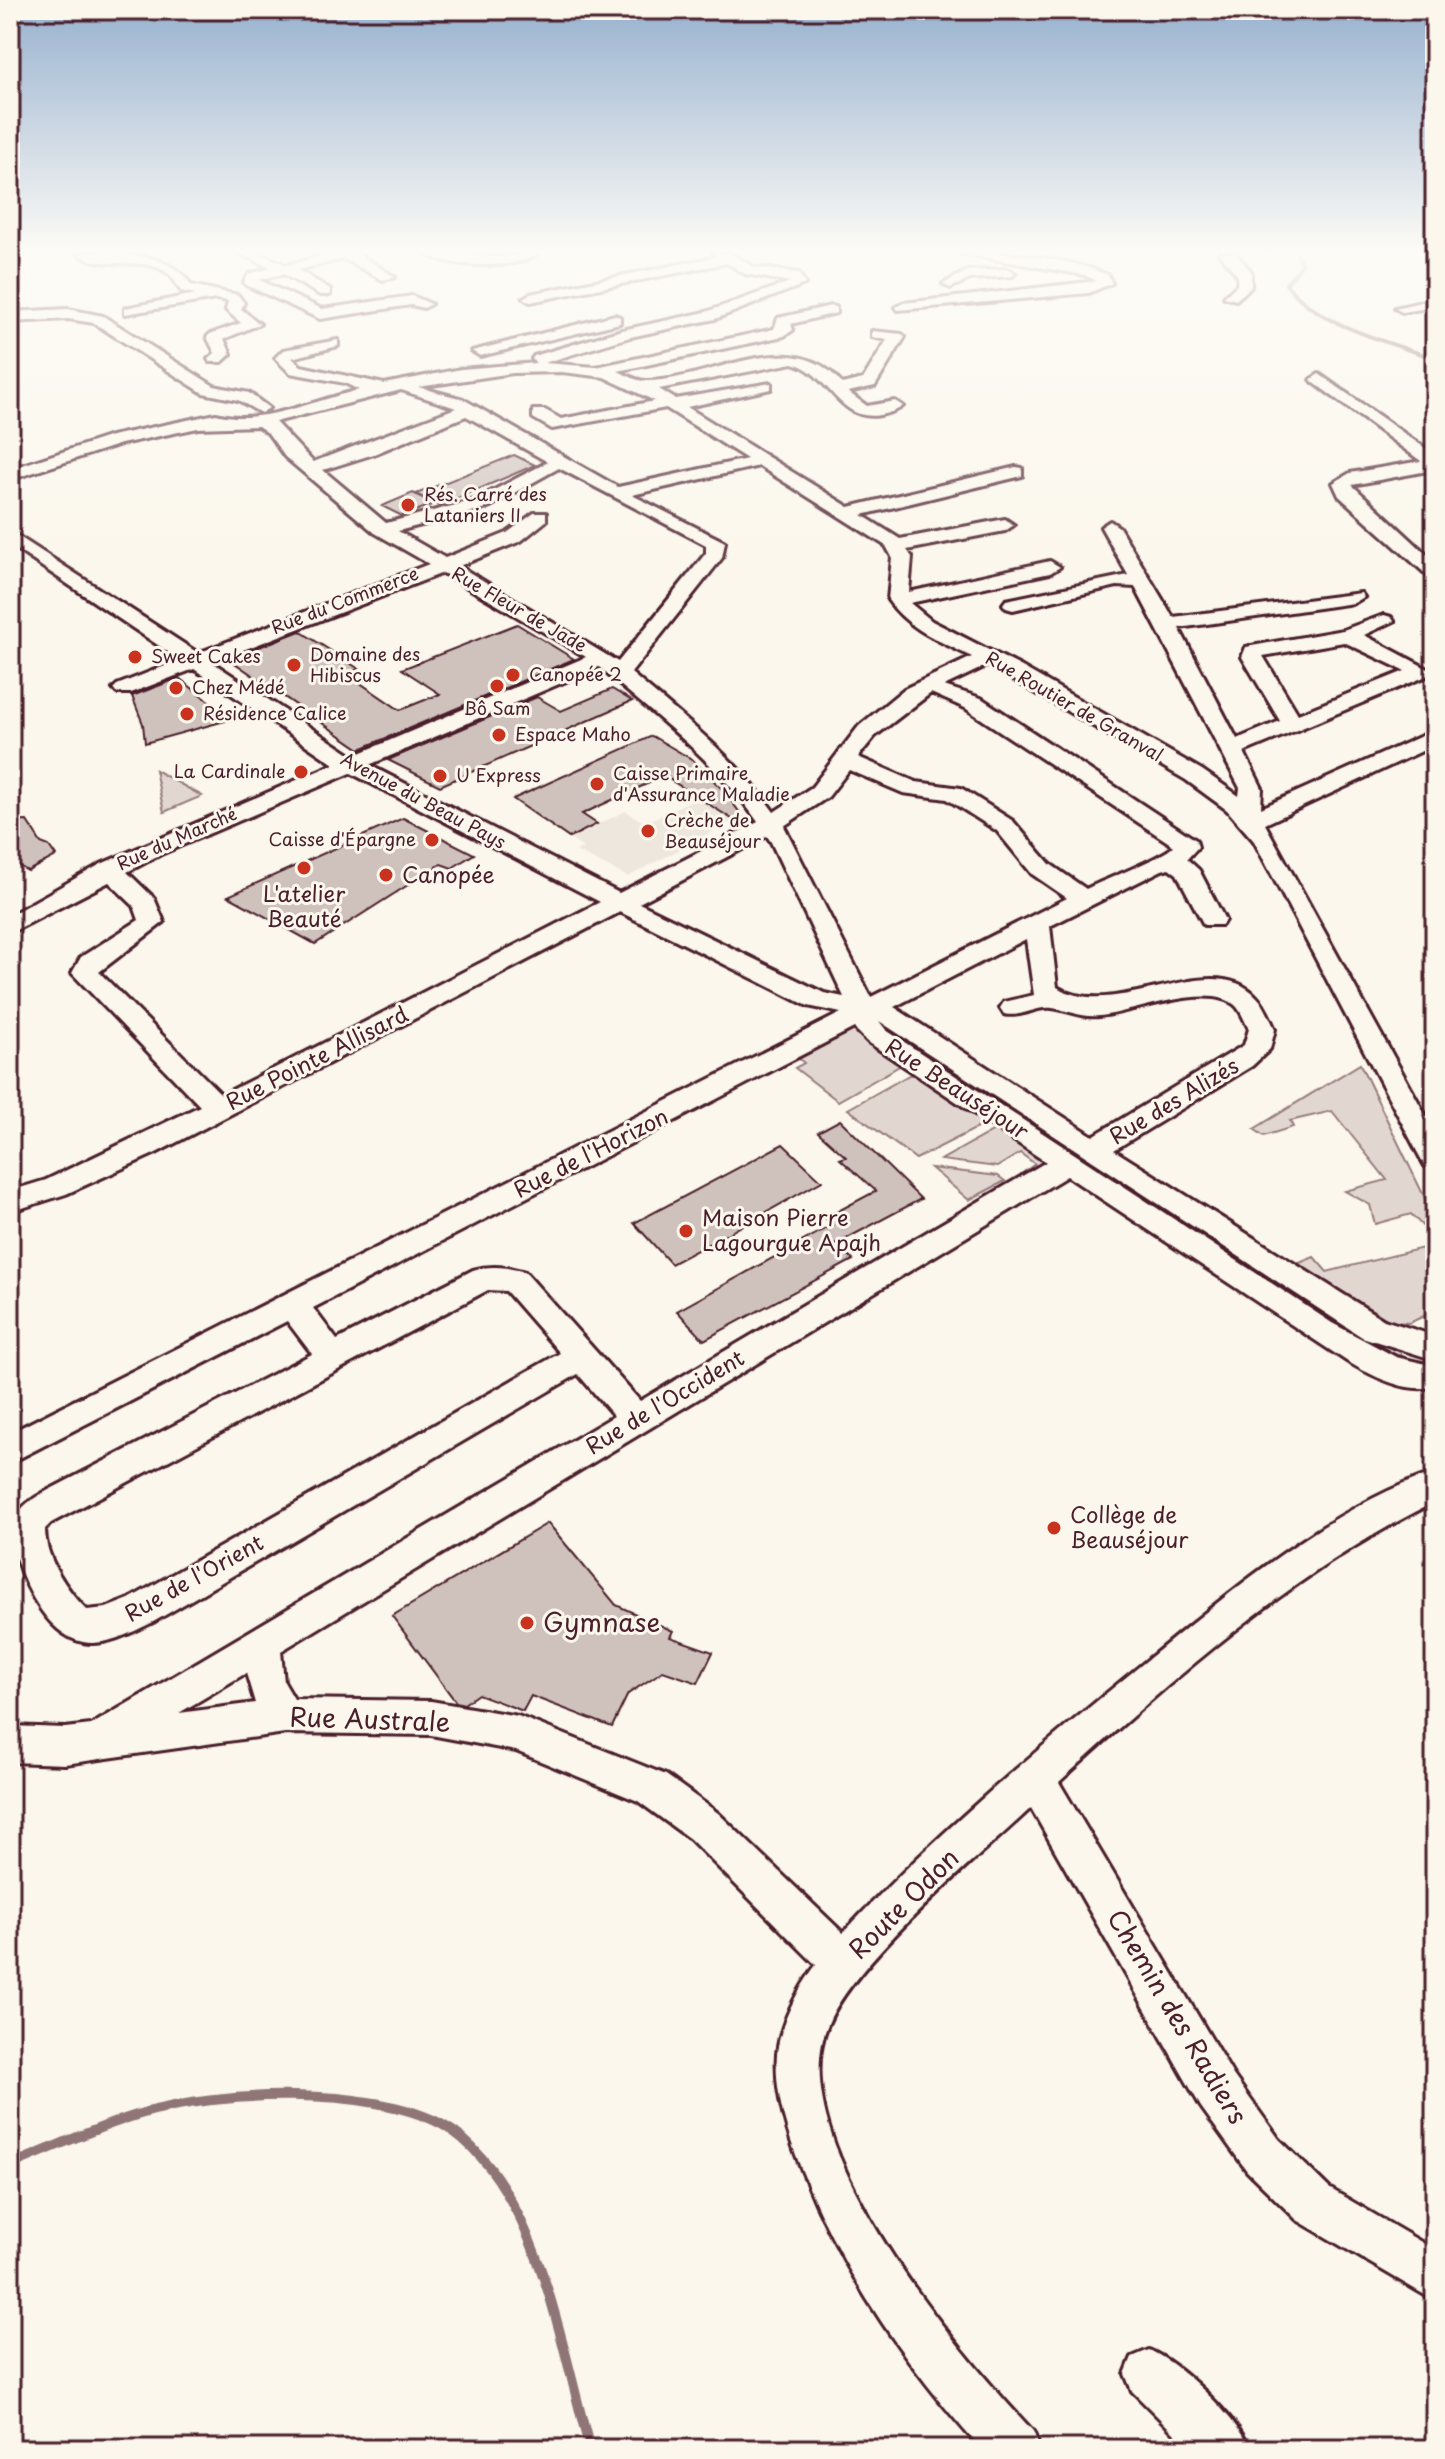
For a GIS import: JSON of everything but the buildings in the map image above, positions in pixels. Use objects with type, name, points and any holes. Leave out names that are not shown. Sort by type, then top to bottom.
[{"type":"street","points":[[174,368],[209,390],[243,396],[267,416]]},
{"type":"street","points":[[294,368],[350,379],[354,384],[457,402],[615,493],[707,537],[718,548],[620,673]]},
{"type":"street","points":[[10,475],[117,440],[199,423],[267,416],[395,389],[521,368]]},
{"type":"street","points":[[562,368],[613,368]]},
{"type":"street","points":[[644,387],[743,368]]},
{"type":"street","points":[[821,368],[863,411],[895,406]]},
{"type":"street","points":[[839,389],[869,383],[878,368]]},
{"type":"street","points":[[602,370],[644,387],[896,545],[902,557],[898,600],[1050,567]]},
{"type":"street","points":[[1319,379],[1431,460],[1427,466],[1350,478],[1342,483],[1345,492],[1435,572]]},
{"type":"street","points":[[539,414],[555,425],[765,386]]},
{"type":"street","points":[[570,404],[596,418]]},
{"type":"street","points":[[309,469],[368,450],[460,412]]},
{"type":"street","name":"Rue Fleur de Jade","points":[[267,416],[291,453],[382,529],[602,658],[716,759],[772,824],[865,1011]]},
{"type":"street","points":[[615,493],[679,477],[703,483],[748,475],[764,463]]},
{"type":"street","points":[[382,529],[481,504],[552,466]]},
{"type":"street","points":[[847,513],[1016,472]]},
{"type":"street","name":"Rue du Commerce","points":[[124,689],[191,660],[514,537],[540,517]]},
{"type":"street","points":[[896,545],[927,542],[1005,525]]},
{"type":"street","name":"Rue Routier de Granval","points":[[1110,527],[1167,624],[1251,788],[1251,819]]},
{"type":"street","name":"Avenue du Beau Pays","points":[[10,537],[350,764],[817,1000],[865,1011]]},
{"type":"street","points":[[1013,604],[1117,580],[1141,581]]},
{"type":"street","points":[[1167,624],[1354,597]]},
{"type":"street","name":"Rue Routier de Granval","points":[[898,600],[915,619],[989,657],[1228,797],[1251,819],[1435,1159]]},
{"type":"street","points":[[1292,723],[1252,657],[1253,651],[1347,635],[1384,621]]},
{"type":"street","points":[[1232,749],[1422,671],[1347,635]]},
{"type":"street","name":"Rue Pointe Allisard","points":[[10,1202],[76,1178],[219,1109],[772,824],[820,792],[867,731],[922,687],[989,657]]},
{"type":"street","name":"Rue du Marché","points":[[10,925],[110,869],[602,658]]},
{"type":"street","points":[[941,692],[973,703],[1184,840],[1186,847],[1173,860],[1187,870],[1213,920]]},
{"type":"street","points":[[1251,819],[1435,737]]},
{"type":"street","points":[[845,760],[911,788],[953,793],[1005,826],[1041,869],[1085,899]]},
{"type":"street","name":"Rue de l'Horizon","points":[[10,1449],[1037,923],[1153,865],[1173,860]]},
{"type":"street","points":[[110,869],[145,903],[152,922],[85,970],[87,976],[219,1109]]},
{"type":"street","points":[[1037,923],[1041,982],[1060,1004],[1059,1035]]},
{"type":"street","name":"Rue des Alizés","points":[[1013,1008],[1060,1004],[1099,1008],[1226,988],[1250,1002],[1262,1029],[1256,1049],[1080,1156]]},
{"type":"street","name":"Rue Beauséjour","points":[[865,1011],[883,1012],[1321,1331],[1385,1368],[1406,1375],[1433,1369]]},
{"type":"street","name":"Rue de l'Occident","points":[[100,1740],[1080,1156]]},
{"type":"street","name":"Rue de l'Orient","points":[[582,1356],[142,1610],[99,1625],[81,1626],[68,1618],[29,1552],[28,1526],[37,1514],[468,1284],[498,1277],[514,1280],[522,1287],[582,1356],[636,1419]]},
{"type":"street","points":[[292,1304],[333,1358]]},
{"type":"street","name":"Route Odon","points":[[1015,2449],[969,2400],[902,2315],[842,2210],[808,2122],[798,2069],[799,2051],[812,2010],[844,1963],[1035,1777],[1277,1579],[1421,1492],[1435,1468]]},
{"type":"street","points":[[263,1642],[265,1687],[272,1703],[285,1716]]},
{"type":"street","name":"Rue Australe","points":[[10,1744],[65,1746],[285,1716],[431,1718],[518,1734],[652,1788],[704,1826],[844,1963]]},
{"type":"street","name":"Chemin des Radiers","points":[[1035,1777],[1217,2091],[1263,2155],[1313,2204],[1435,2277]]},
{"type":"street","points":[[1149,2374],[1225,2449]]},
{"type":"shaded area","points":[[155,770],[202,796],[164,812]]},
{"type":"shaded area","name":"Crèche de Beauséjour","points":[[698,797],[738,818],[628,877],[576,851],[583,848],[569,838],[626,811],[645,823]]},
{"type":"shaded area","points":[[854,1028],[903,1064],[838,1101],[795,1068],[804,1063],[796,1056]]},
{"type":"shaded area","points":[[1360,1064],[1435,1219],[1435,1239],[1411,1214],[1375,1224],[1370,1205],[1345,1191],[1387,1180],[1332,1111],[1290,1121],[1293,1127],[1264,1136],[1254,1129]]},
{"type":"shaded area","points":[[950,1066],[1204,1230],[1204,1237],[1200,1239],[944,1070]]},
{"type":"shaded area","points":[[923,1074],[984,1118],[985,1124],[916,1159],[848,1109],[909,1075]]},
{"type":"shaded area","points":[[998,1128],[1045,1157],[1046,1167],[1022,1181],[1021,1174],[1035,1164],[1020,1153],[997,1167],[941,1160]]},
{"type":"shaded area","points":[[931,1168],[998,1176],[1005,1181],[969,1200]]},
{"type":"shaded area","points":[[1435,1245],[1435,1311],[1409,1323],[1392,1322],[1297,1264],[1314,1257],[1327,1272]]},
{"type":"shaded area","points":[[1260,1269],[1371,1339],[1400,1352],[1405,1361],[1392,1363],[1251,1273]]},
{"type":"waterway","points":[[10,2165],[124,2119],[210,2100],[293,2096],[336,2098],[412,2112],[443,2125],[463,2139],[491,2169],[525,2230],[548,2291],[590,2449]]},
{"type":"place","name":"Rés. Carré des Lataniers II","points":[[408,505]]},
{"type":"place","name":"Sweet Cakes","points":[[135,657]]},
{"type":"place","name":"Domaine des Hibiscus","points":[[294,665]]},
{"type":"place","name":"Canopée 2","points":[[513,675]]},
{"type":"place","name":"Bô Sam","points":[[497,686]]},
{"type":"place","name":"Chez Médé","points":[[176,688]]},
{"type":"place","name":"Résidence Calice","points":[[187,714]]},
{"type":"place","name":"Espace Maho","points":[[499,735]]},
{"type":"place","name":"La Cardinale","points":[[301,772]]},
{"type":"place","name":"U Express","points":[[440,776]]},
{"type":"place","name":"Caisse Primaire d'Assurance Maladie","points":[[597,784]]},
{"type":"place","name":"Crèche de Beauséjour","points":[[648,831]]},
{"type":"place","name":"Caisse d'Épargne","points":[[432,840]]},
{"type":"place","name":"L'atelier Beauté","points":[[304,868]]},
{"type":"place","name":"Canopée","points":[[386,875]]},
{"type":"place","name":"Maison Pierre Lagourgue Apajh","points":[[686,1231]]},
{"type":"place","name":"Collège de Beauséjour","points":[[1054,1528]]},
{"type":"place","name":"Gymnase","points":[[527,1623]]}]
